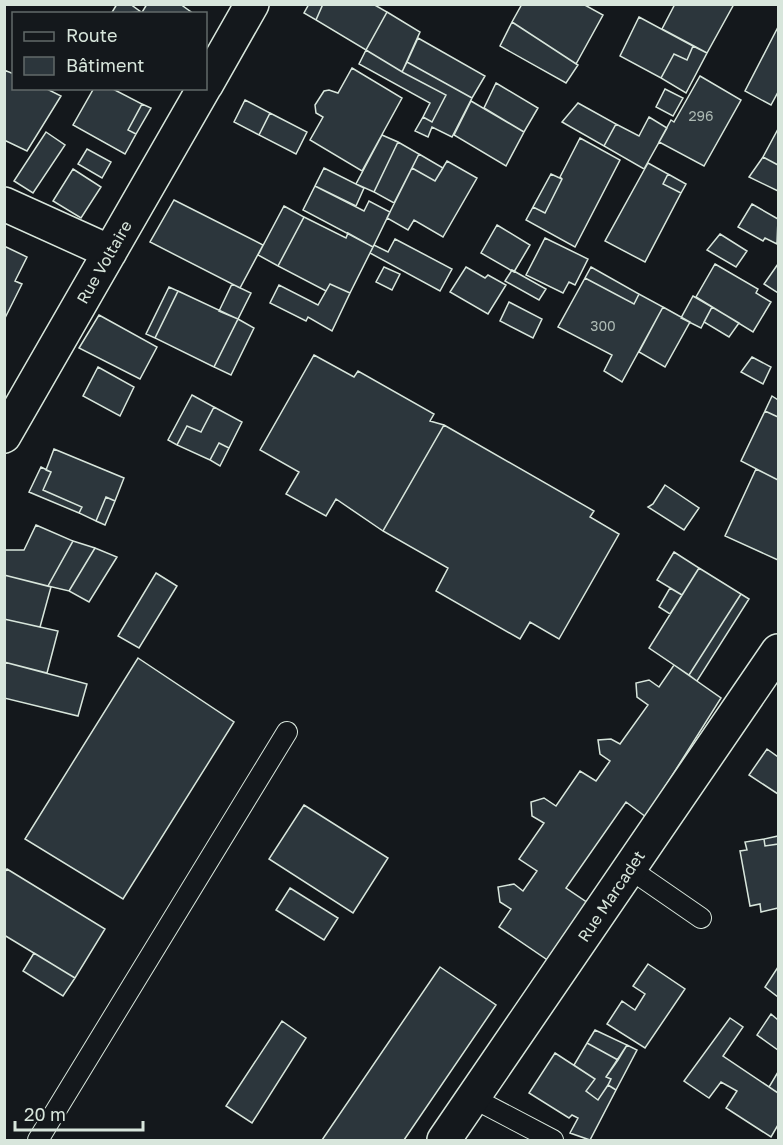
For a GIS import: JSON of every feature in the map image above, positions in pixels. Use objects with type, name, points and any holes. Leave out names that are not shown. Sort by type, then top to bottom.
[{"type":"street","name":"Rue Voltaire","points":[[207,83],[252,4]]},
{"type":"street","name":"Rue Voltaire","points":[[4,436],[203,90]]},
{"type":"street","points":[[4,204],[110,252]]},
{"type":"street","name":"Rue Marcadet","points":[[444,1140],[778,651]]},
{"type":"lane","points":[[38,1140],[287,732]]},
{"type":"lane","points":[[630,868],[700,918]]},
{"type":"lane","points":[[473,1098],[553,1140]]},
{"type":"building","points":[[117,4],[130,4],[141,12],[112,12]]},
{"type":"building","points":[[147,4],[180,4],[191,12],[142,12]]},
{"type":"building","points":[[309,4],[323,4],[316,20],[304,13]]},
{"type":"building","points":[[323,4],[373,4],[387,12],[366,50],[316,20]]},
{"type":"building","points":[[522,4],[583,4],[603,15],[576,64],[512,22]]},
{"type":"building","points":[[675,4],[734,4],[707,53],[662,29]]},
{"type":"building","points":[[387,12],[420,32],[402,72],[366,50]]},
{"type":"building","points":[[639,17],[693,46],[687,60],[674,54],[661,78],[620,56]]},
{"type":"building","points":[[512,22],[578,65],[566,83],[500,46]]},
{"type":"building","points":[[778,27],[778,92],[771,105],[745,91]]},
{"type":"building","points":[[418,38],[485,76],[472,98],[407,62]]},
{"type":"building","points":[[693,46],[707,53],[686,93],[661,78],[674,54],[687,60]]},
{"type":"building","points":[[366,50],[446,95],[432,122],[423,117],[430,103],[359,64]]},
{"type":"building","points":[[407,62],[472,98],[452,137],[432,127],[428,137],[415,131],[423,117],[432,122],[446,95],[402,72]]},
{"type":"building","points":[[352,68],[402,98],[362,171],[310,140],[323,117],[316,113],[315,105],[324,91],[338,93]]},
{"type":"building","points":[[4,70],[12,73],[12,90],[49,90],[61,96],[27,151],[4,140]]},
{"type":"building","points":[[700,76],[741,100],[704,166],[659,142],[671,120],[674,122]]},
{"type":"building","points":[[496,83],[538,108],[524,132],[484,108]]},
{"type":"building","points":[[665,89],[683,98],[673,116],[656,107]]},
{"type":"building","points":[[93,90],[115,90],[142,104],[128,130],[136,134],[125,154],[73,125]]},
{"type":"building","points":[[245,100],[270,113],[259,135],[234,122]]},
{"type":"building","points":[[471,101],[524,132],[506,166],[454,135]]},
{"type":"building","points":[[578,103],[616,124],[604,146],[562,122]]},
{"type":"building","points":[[142,104],[151,108],[136,134],[128,130]]},
{"type":"building","points":[[270,113],[307,132],[296,154],[259,135]]},
{"type":"building","points":[[649,117],[667,128],[644,169],[604,146],[616,124],[639,136]]},
{"type":"building","points":[[778,129],[778,165],[763,157]]},
{"type":"building","points":[[46,132],[65,145],[33,193],[14,181]]},
{"type":"building","points":[[382,135],[398,142],[374,192],[356,184]]},
{"type":"building","points":[[580,138],[620,160],[575,247],[526,220],[533,207],[545,213]]},
{"type":"building","points":[[398,142],[419,154],[394,203],[374,192]]},
{"type":"building","points":[[87,149],[111,162],[102,178],[78,164]]},
{"type":"building","points":[[419,154],[443,168],[435,181],[412,168]]},
{"type":"building","points":[[763,157],[778,165],[778,191],[749,177]]},
{"type":"building","points":[[447,161],[477,178],[443,237],[414,220],[408,230],[387,218],[412,168],[435,181]]},
{"type":"building","points":[[648,163],[668,174],[663,184],[681,193],[645,262],[605,241]]},
{"type":"building","points":[[324,168],[364,188],[356,206],[315,186]]},
{"type":"building","points":[[73,169],[101,187],[81,218],[53,201]]},
{"type":"building","points":[[551,174],[562,179],[545,213],[533,207]]},
{"type":"building","points":[[668,174],[686,184],[681,193],[663,184]]},
{"type":"building","points":[[315,186],[364,211],[369,201],[390,212],[373,247],[303,210]]},
{"type":"building","points":[[174,200],[263,245],[240,288],[150,242]]},
{"type":"building","points":[[752,204],[778,219],[777,244],[765,238],[763,241],[738,227]]},
{"type":"building","points":[[284,206],[304,217],[278,266],[258,255]]},
{"type":"building","points":[[304,217],[346,238],[348,233],[373,247],[350,293],[330,284],[326,291],[278,266]]},
{"type":"building","points":[[497,225],[530,245],[514,272],[481,253]]},
{"type":"building","points":[[720,234],[747,251],[736,267],[707,250]]},
{"type":"building","points":[[545,238],[588,259],[575,285],[569,282],[563,293],[526,275]]},
{"type":"building","points":[[395,239],[452,269],[440,291],[370,253],[374,245],[388,252]]},
{"type":"building","points":[[4,246],[27,257],[15,281],[22,284],[4,320]]},
{"type":"building","points":[[715,264],[758,289],[756,293],[771,302],[753,332],[696,297]]},
{"type":"building","points":[[778,264],[778,293],[764,284]]},
{"type":"building","points":[[384,267],[400,274],[392,290],[376,282]]},
{"type":"building","points":[[466,267],[485,278],[488,275],[506,285],[488,314],[450,292]]},
{"type":"building","points":[[591,267],[639,294],[634,304],[585,278]]},
{"type":"building","points":[[512,270],[546,289],[539,300],[505,281]]},
{"type":"building","points":[[585,278],[634,304],[639,294],[663,307],[622,382],[604,371],[612,355],[558,327]]},
{"type":"building","points":[[232,284],[251,293],[238,319],[219,311]]},
{"type":"building","points":[[330,284],[350,293],[332,331],[308,317],[306,321],[270,303],[279,285],[318,305]]},
{"type":"building","points":[[169,287],[178,291],[155,338],[146,334]]},
{"type":"building","points":[[178,291],[238,319],[214,367],[155,338]]},
{"type":"building","points":[[693,296],[712,307],[701,328],[681,318]]},
{"type":"building","points":[[509,302],[542,319],[533,338],[500,321]]},
{"type":"building","points":[[663,307],[690,322],[665,367],[639,352]]},
{"type":"building","points":[[712,307],[739,323],[729,337],[704,322]]},
{"type":"building","points":[[99,315],[157,347],[140,379],[79,348]]},
{"type":"building","points":[[238,319],[254,328],[231,375],[214,367]]},
{"type":"building","points":[[314,355],[354,377],[358,371],[434,414],[430,421],[444,425],[383,531],[336,499],[326,516],[286,494],[299,472],[260,450]]},
{"type":"building","points":[[752,357],[771,367],[763,384],[741,372]]},
{"type":"building","points":[[98,367],[134,387],[120,416],[83,396]]},
{"type":"building","points":[[192,395],[214,407],[201,432],[187,426],[177,445],[168,440]]},
{"type":"building","points":[[772,396],[778,400],[778,417],[765,411]]},
{"type":"building","points":[[214,407],[242,422],[229,448],[219,443],[210,460],[177,445],[187,426],[201,432]]},
{"type":"building","points":[[765,411],[778,417],[778,480],[741,461]]},
{"type":"building","points":[[444,425],[594,511],[590,517],[619,534],[559,639],[530,622],[520,639],[436,591],[448,568],[383,531]]},
{"type":"building","points":[[219,443],[229,448],[220,466],[210,460]]},
{"type":"building","points":[[54,449],[124,478],[115,501],[106,497],[96,521],[79,513],[82,507],[43,490],[51,472],[46,470]]},
{"type":"building","points":[[41,467],[51,472],[43,490],[82,507],[79,513],[29,492]]},
{"type":"building","points":[[756,469],[778,480],[778,560],[725,536]]},
{"type":"building","points":[[665,485],[699,508],[684,530],[648,507],[653,504]]},
{"type":"building","points":[[106,497],[115,501],[105,525],[96,521]]},
{"type":"building","points":[[36,525],[73,541],[48,586],[4,575],[4,550],[24,550]]},
{"type":"building","points":[[73,541],[95,548],[69,591],[48,586]]},
{"type":"building","points":[[95,548],[117,557],[89,602],[69,591]]},
{"type":"building","points":[[674,552],[699,568],[682,595],[657,580]]},
{"type":"building","points":[[699,568],[741,594],[689,675],[649,648]]},
{"type":"building","points":[[156,573],[177,586],[139,648],[118,636]]},
{"type":"building","points":[[4,575],[51,587],[40,627],[4,619]]},
{"type":"building","points":[[670,588],[682,595],[670,614],[659,607]]},
{"type":"building","points":[[741,594],[749,599],[697,681],[689,675]]},
{"type":"building","points":[[4,619],[58,631],[47,673],[4,662]]},
{"type":"building","points":[[138,658],[234,722],[123,899],[25,839]]},
{"type":"building","points":[[4,662],[87,684],[78,716],[4,698]]},
{"type":"building","points":[[674,665],[721,698],[646,817],[626,802],[566,888],[588,903],[549,961],[499,927],[511,909],[500,902],[498,887],[514,884],[523,891],[537,871],[519,859],[544,823],[532,816],[531,802],[544,798],[556,806],[580,771],[596,781],[610,761],[600,754],[598,740],[611,739],[620,744],[648,705],[637,697],[636,683],[649,680],[659,687]]},
{"type":"building","points":[[767,749],[778,757],[778,794],[749,775]]},
{"type":"building","points":[[304,805],[388,858],[353,913],[269,859]]},
{"type":"building","points":[[778,836],[778,844],[765,846],[764,839]]},
{"type":"building","points":[[764,839],[765,846],[778,844],[778,908],[761,912],[760,904],[750,906],[740,851],[747,850],[745,842]]},
{"type":"building","points":[[7,869],[105,929],[75,978],[4,935],[4,873]]},
{"type":"building","points":[[290,888],[338,918],[324,940],[276,910]]},
{"type":"building","points":[[34,953],[75,978],[63,996],[23,971]]},
{"type":"building","points":[[648,964],[685,989],[645,1048],[607,1024],[622,1001],[635,1010],[645,994],[633,986]]},
{"type":"building","points":[[440,967],[496,1005],[404,1140],[322,1140]]},
{"type":"building","points":[[778,967],[778,997],[765,987]]},
{"type":"building","points":[[771,1014],[778,1020],[778,1050],[757,1035]]},
{"type":"building","points":[[730,1018],[743,1027],[723,1056],[778,1093],[778,1125],[771,1137],[726,1108],[737,1091],[721,1082],[709,1098],[684,1081]]},
{"type":"building","points":[[282,1021],[306,1038],[252,1123],[226,1106]]},
{"type":"building","points":[[595,1030],[627,1045],[618,1060],[587,1043]]},
{"type":"building","points":[[587,1043],[618,1060],[606,1077],[611,1079],[598,1100],[586,1091],[595,1079],[574,1065]]},
{"type":"building","points":[[627,1045],[637,1050],[616,1090],[608,1085],[611,1079],[606,1077]]},
{"type":"building","points":[[555,1053],[595,1079],[586,1091],[598,1100],[608,1085],[616,1090],[590,1140],[570,1133],[578,1118],[572,1115],[569,1118],[529,1093]]},
{"type":"building","points":[[778,1072],[778,1093],[769,1087]]}]
